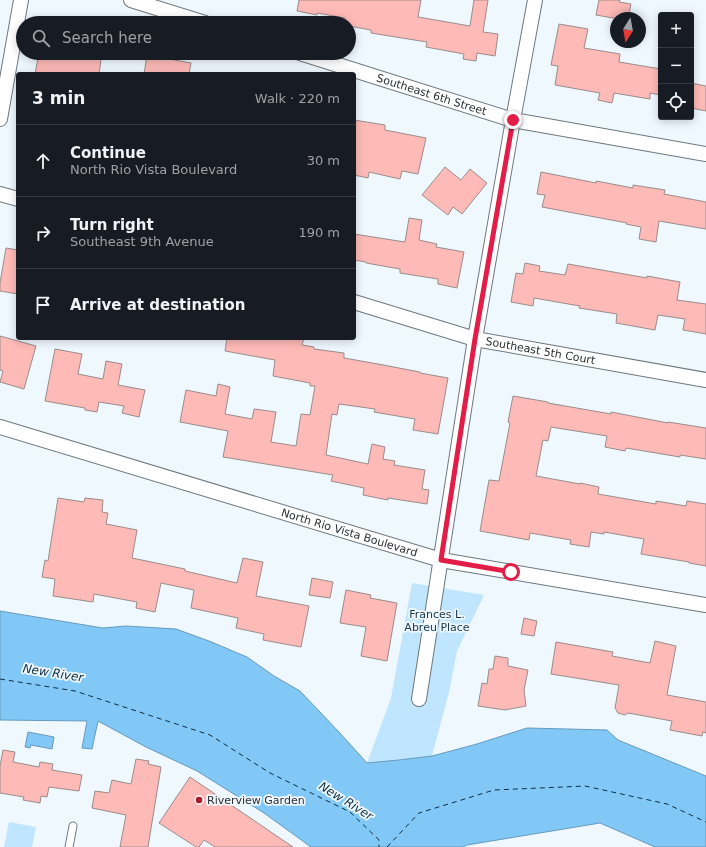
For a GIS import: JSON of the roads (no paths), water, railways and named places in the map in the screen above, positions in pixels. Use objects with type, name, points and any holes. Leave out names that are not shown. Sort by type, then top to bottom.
[{"type":"street","points":[[18,16],[21,0]]},
{"type":"street","points":[[131,0],[182,16]]},
{"type":"street","points":[[419,699],[475,339],[535,0]]},
{"type":"street","points":[[0,119],[16,28]]},
{"type":"street","name":"Southeast 6th Street","points":[[322,60],[513,120],[706,154]]},
{"type":"street","points":[[0,194],[16,198]]},
{"type":"street","name":"Southeast 5th Court","points":[[356,303],[475,339],[706,380]]},
{"type":"street","name":"North Rio Vista Boulevard","points":[[0,427],[441,560],[706,605]]},
{"type":"lane","points":[[69,847],[73,826]]},
{"type":"water","name":"New River","points":[[0,611],[103,628],[126,626],[176,629],[209,641],[247,657],[274,676],[300,691],[367,763],[432,756],[477,744],[527,728],[607,730],[618,740],[706,776],[706,847],[655,847],[600,823],[467,845],[463,847],[311,847],[264,813],[197,771],[146,747],[98,721],[92,749],[82,748],[87,721],[0,720]]},
{"type":"water","points":[[28,732],[54,737],[52,749],[31,745],[30,748],[25,747]]},
{"type":"place","name":"Riverview Garden","points":[[199,800]]},
{"type":"park label","name":"Frances L. Abreu Place","points":[[437,620]]}]
